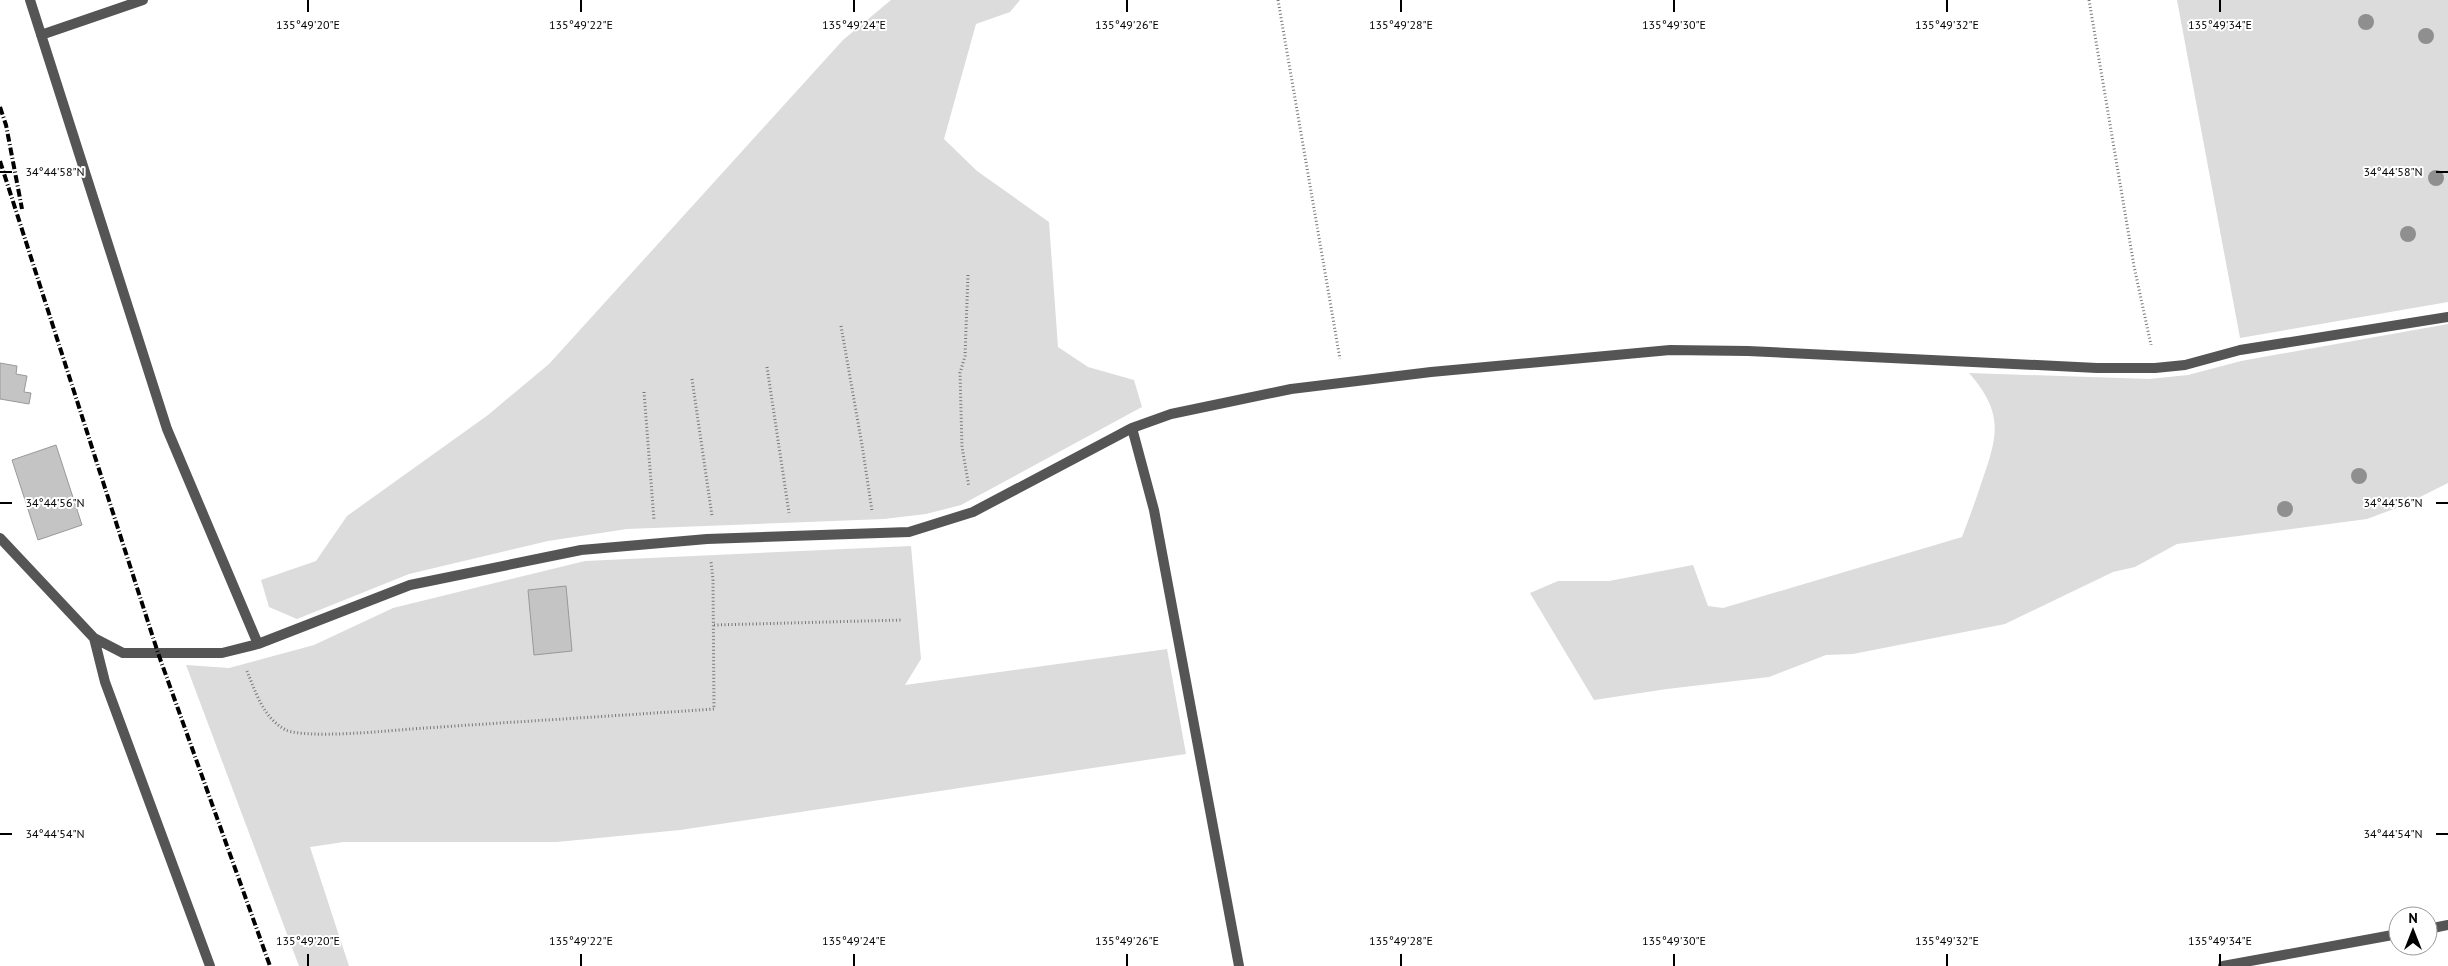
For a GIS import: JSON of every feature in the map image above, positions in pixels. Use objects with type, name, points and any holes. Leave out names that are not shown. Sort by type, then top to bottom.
[{"type":"street","points":[[30,0],[167,429],[258,644]]},
{"type":"street","points":[[41,35],[143,0]]},
{"type":"street","points":[[0,538],[94,638],[123,653],[222,653],[258,644],[410,585],[581,550],[711,539],[909,532],[973,512],[1132,428],[1171,414],[1291,389],[1344,382],[1670,350],[1748,351],[2097,368],[2155,368],[2185,365],[2240,350],[2448,317]]},
{"type":"street","points":[[1132,428],[1154,510],[1239,966]]},
{"type":"street","points":[[94,638],[105,682],[210,966]]},
{"type":"street","points":[[2223,966],[2388,936]]},
{"type":"path","points":[[1278,0],[1344,382]]},
{"type":"path","points":[[2089,0],[2134,266],[2155,368]]},
{"type":"path","points":[[968,275],[965,356],[960,373],[962,447],[973,512]]},
{"type":"path","points":[[841,326],[862,445],[875,534]]},
{"type":"path","points":[[767,367],[793,536]]},
{"type":"path","points":[[238,649],[264,710],[274,721],[287,730],[301,734],[370,732],[714,709],[714,580],[692,379]]},
{"type":"path","points":[[644,392],[656,543]]},
{"type":"path","points":[[714,625],[902,620]]},
{"type":"shaded area","points":[[891,0],[1020,0],[1010,12],[976,24],[944,139],[977,171],[1049,222],[1058,347],[1088,367],[1134,380],[1142,407],[961,505],[926,514],[884,519],[627,529],[548,541],[409,574],[297,619],[269,607],[261,580],[316,561],[347,516],[488,415],[549,364],[843,40]]},
{"type":"shaded area","points":[[2177,0],[2448,0],[2448,302],[2240,338]]},
{"type":"shaded area","points":[[2448,324],[2448,483],[2402,506],[2367,519],[2177,544],[2135,567],[2113,572],[2005,624],[1853,654],[1826,655],[1769,677],[1594,700],[1530,593],[1558,581],[1609,581],[1693,565],[1708,606],[1723,608],[1962,537],[1992,450],[1995,425],[1988,400],[1969,373],[2149,379],[2188,375],[2241,361]]},
{"type":"shaded area","points":[[911,546],[921,659],[905,685],[1167,649],[1186,754],[680,830],[557,842],[344,842],[310,847],[349,966],[299,966],[186,665],[229,668],[314,645],[393,608],[585,561]]},
{"type":"building","points":[[0,363],[17,366],[16,374],[27,376],[24,392],[31,393],[29,404],[0,399]]},
{"type":"building","points":[[56,445],[82,525],[38,540],[12,460]]},
{"type":"building","points":[[566,586],[572,651],[534,655],[528,590]]},
{"type":"railway","points":[[0,107],[6,125],[22,209]]},
{"type":"railway","points":[[0,161],[158,653],[270,966]]}]
